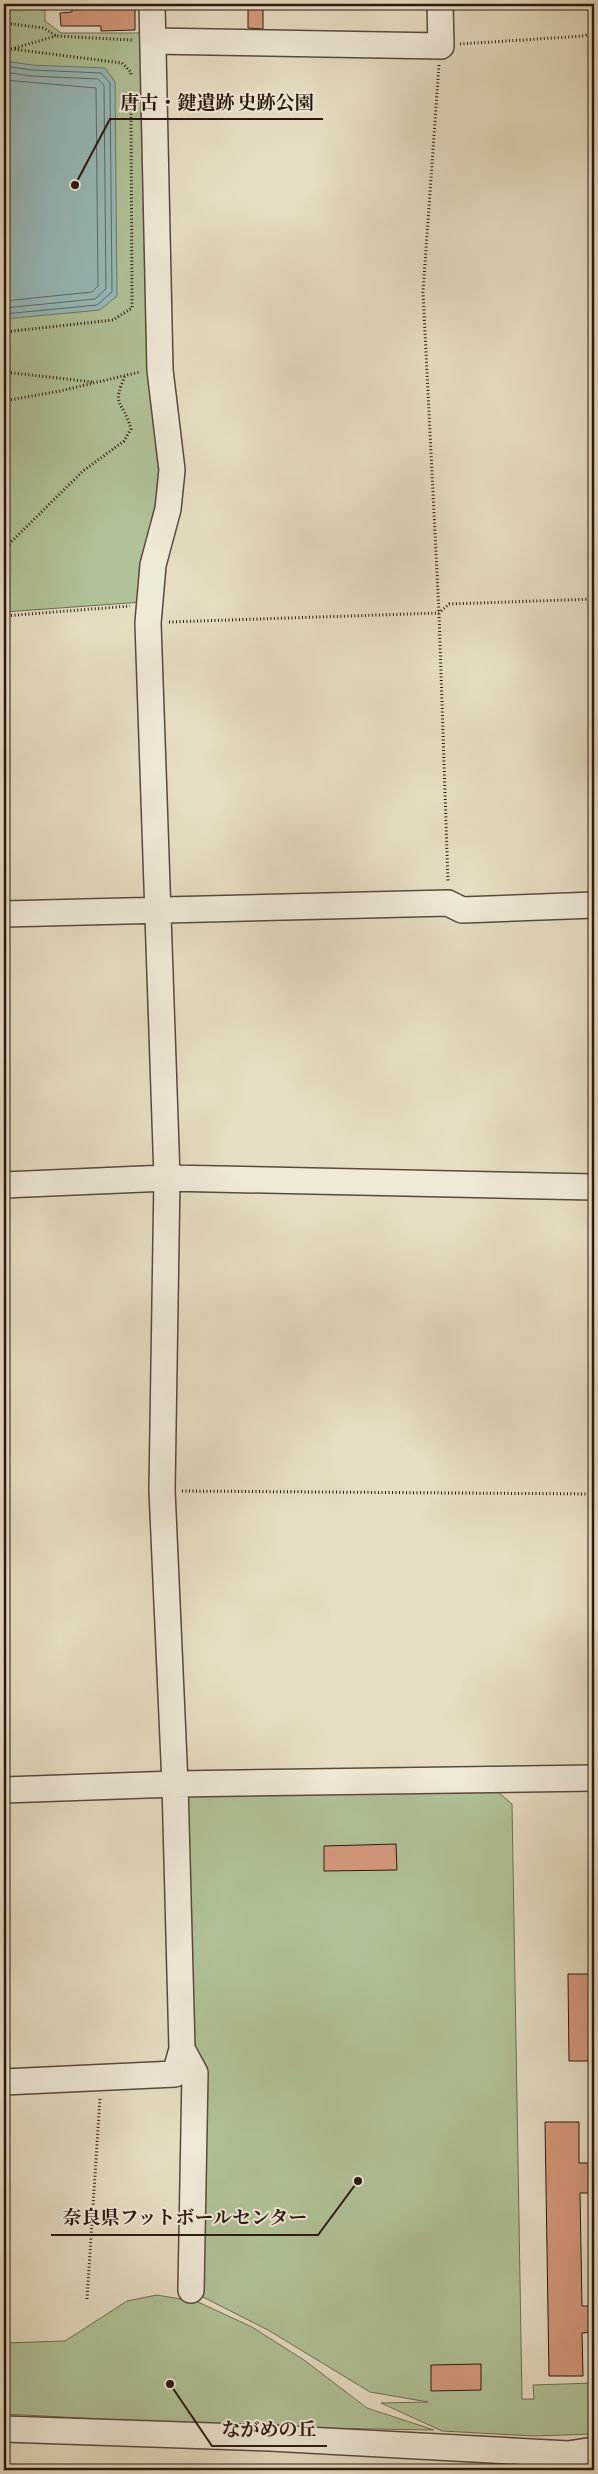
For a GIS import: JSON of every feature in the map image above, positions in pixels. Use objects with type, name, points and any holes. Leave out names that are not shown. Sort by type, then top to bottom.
[{"type":"street","points":[[4,2082],[175,2074],[182,2049],[175,1784],[162,1490],[167,1178],[149,614],[153,565],[168,509],[172,470],[160,370],[152,4]]},
{"type":"street","points":[[153,41],[440,46],[440,4]]},
{"type":"street","points":[[4,914],[448,903],[462,910],[594,905]]},
{"type":"street","points":[[4,1185],[167,1178],[594,1187]]},
{"type":"street","points":[[4,1790],[175,1784],[462,1782],[594,1778]]},
{"type":"street","points":[[182,2049],[195,2072],[191,2290]]},
{"type":"street","points":[[4,2429],[290,2438],[568,2454],[594,2450]]},
{"type":"path","points":[[4,22],[44,28],[56,36]]},
{"type":"path","points":[[448,903],[439,613],[423,292],[440,46],[584,36],[594,32]]},
{"type":"path","points":[[12,49],[56,36],[153,41]]},
{"type":"path","points":[[4,48],[122,63],[131,72],[131,82]]},
{"type":"path","points":[[4,332],[113,320],[132,308],[131,101]]},
{"type":"path","points":[[4,401],[97,382],[126,374],[160,370]]},
{"type":"path","points":[[4,372],[97,382]]},
{"type":"path","points":[[4,550],[84,471],[124,440],[131,429],[118,401],[118,392],[126,374]]},
{"type":"path","points":[[4,616],[439,613],[449,604],[594,599]]},
{"type":"path","points":[[162,1490],[594,1494]]},
{"type":"path","points":[[86,2299],[101,2078]]},
{"type":"green space","points":[[4,4],[45,4],[45,21],[61,33],[144,33],[166,470],[143,602],[4,612]]},
{"type":"green space","points":[[498,1792],[512,1804],[522,2399],[534,2399],[533,2385],[594,2383],[594,2434],[534,2436],[442,2431],[381,2403],[428,2402],[370,2392],[268,2330],[197,2294],[188,2049],[186,1795]]},
{"type":"green space","points":[[157,2295],[198,2302],[252,2327],[304,2360],[367,2408],[434,2430],[260,2427],[4,2414],[4,2343],[65,2341],[127,2301]]},
{"type":"water","points":[[4,61],[32,65],[105,68],[115,82],[117,296],[100,310],[4,319]]},
{"type":"building","points":[[72,4],[135,4],[135,30],[101,31],[101,26],[61,26],[60,13],[72,12]]},
{"type":"building","points":[[248,4],[263,4],[263,29],[248,28]]},
{"type":"building","points":[[396,1844],[397,1870],[324,1871],[324,1846]]},
{"type":"building","points":[[568,1974],[594,1974],[594,2061],[569,2061]]},
{"type":"building","points":[[545,2122],[579,2122],[579,2163],[594,2163],[594,2193],[580,2193],[582,2306],[594,2306],[594,2332],[582,2333],[583,2376],[549,2376]]},
{"type":"building","points":[[481,2364],[481,2390],[431,2391],[431,2365]]},
{"type":"place","name":"唐古・鍵遺跡 史跡公園","points":[[75,185]]},
{"type":"place","name":"奈良県フットボールセンター","points":[[358,2181]]},
{"type":"place","name":"ながめの丘","points":[[170,2384]]}]
